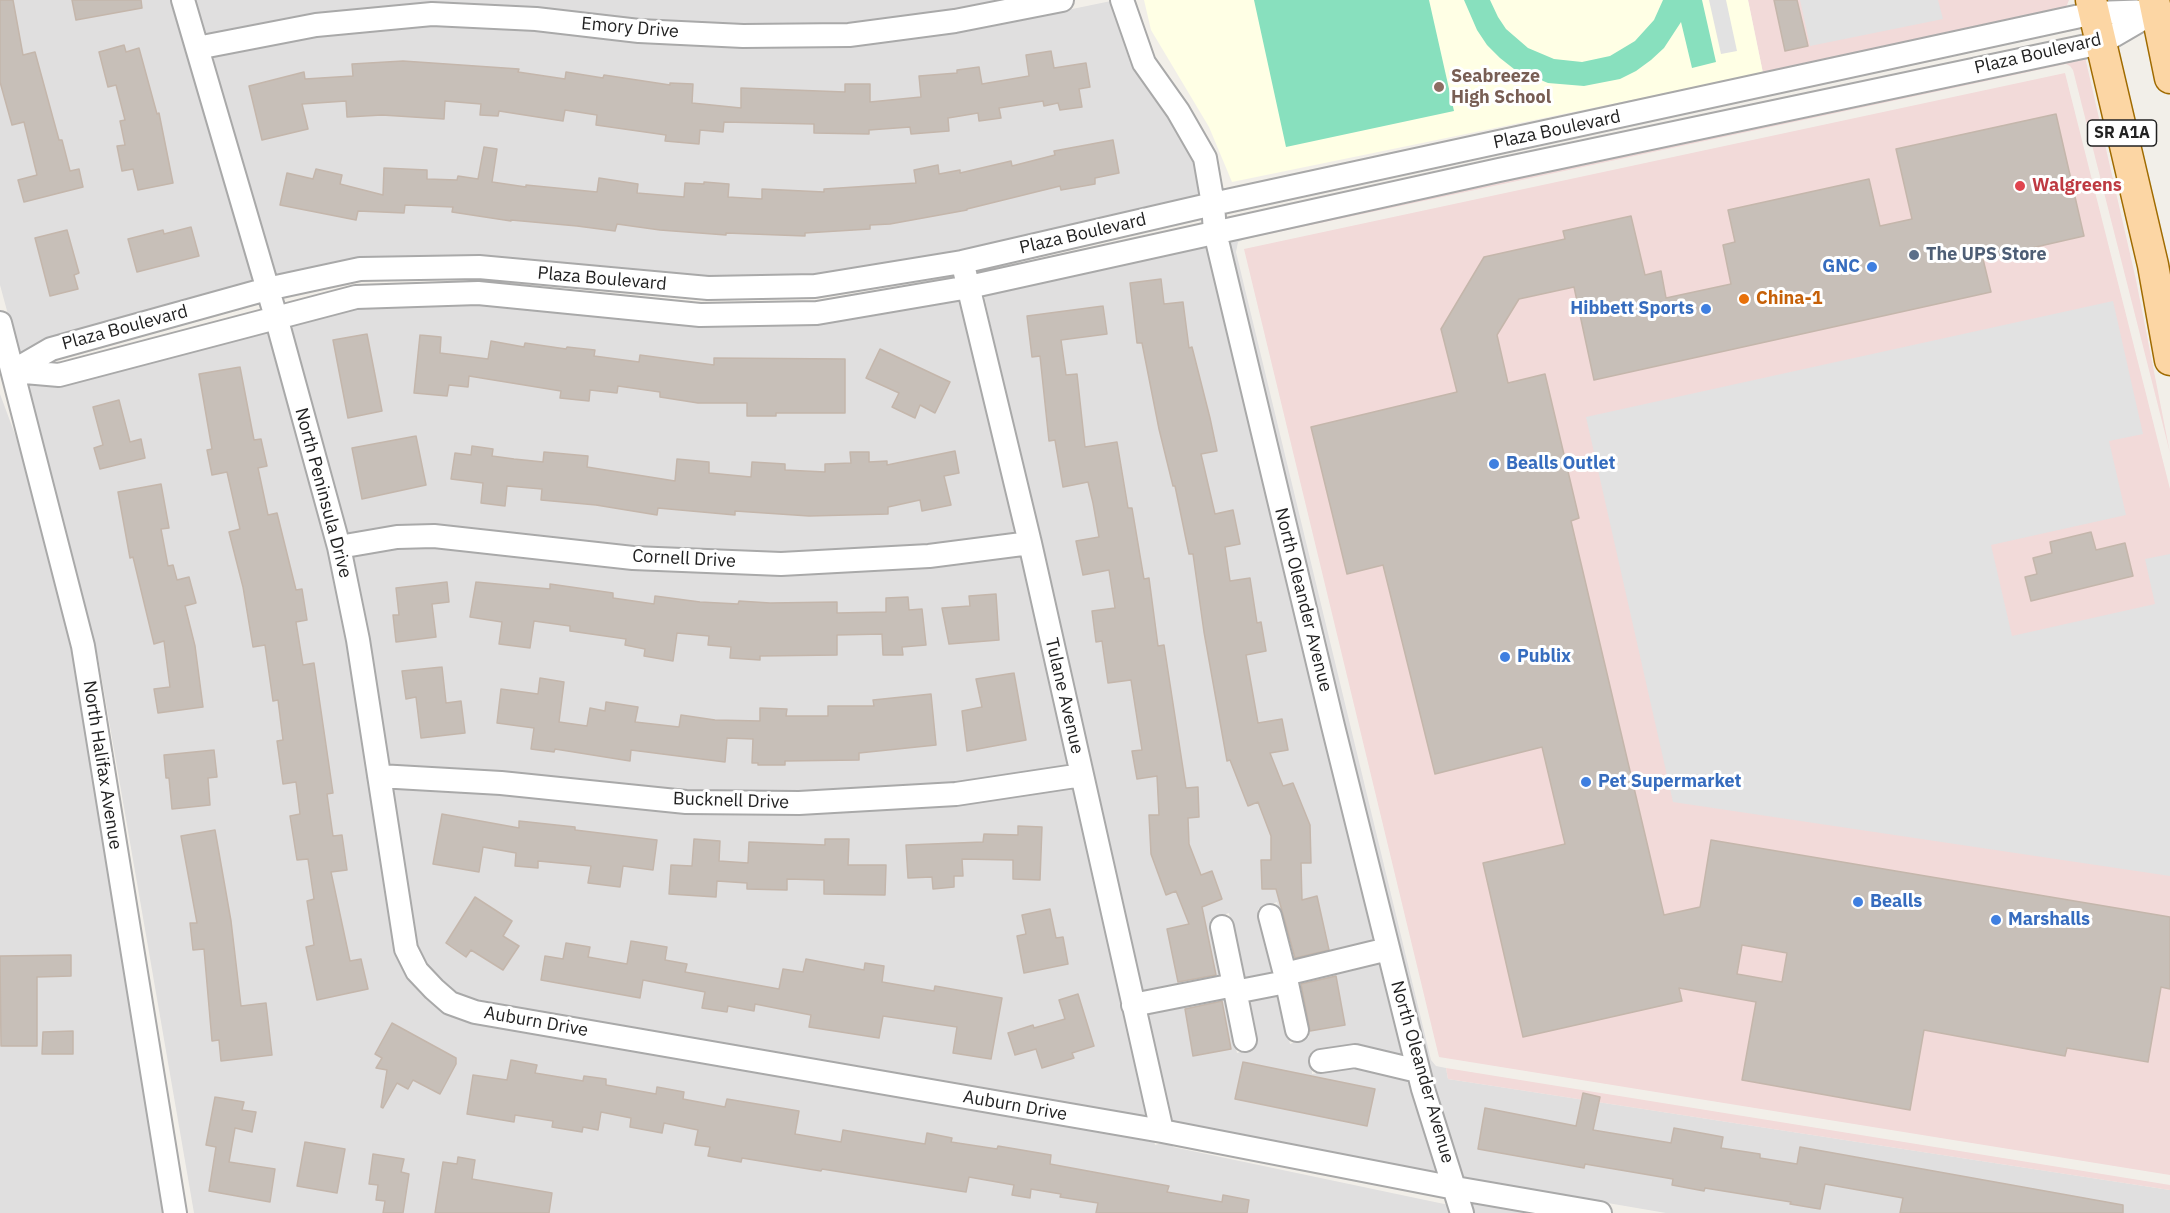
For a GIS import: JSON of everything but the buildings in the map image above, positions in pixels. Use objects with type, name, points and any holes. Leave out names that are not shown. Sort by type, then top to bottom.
[{"type":"main road","points":[[2155,5],[2170,78]]},
{"type":"main road","name":"SR A1A","points":[[2092,6],[2161,263],[2170,360]]},
{"type":"street","name":"North Peninsula Drive","points":[[183,0],[276,318],[339,547],[356,630],[406,949],[417,971],[434,990]]},
{"type":"street","name":"Emory Drive","points":[[197,48],[316,26],[432,14],[536,20],[639,31],[743,36],[849,35],[955,21],[1062,0]]},
{"type":"street","name":"North Oleander Avenue","points":[[1122,0],[1144,63],[1178,111],[1205,158],[1215,232],[1388,949],[1418,1071],[1462,1213]]},
{"type":"street","name":"Plaza Boulevard","points":[[13,371],[51,349],[267,289],[360,269],[479,267],[708,288],[815,286],[962,262],[1213,204],[1965,41],[2092,6],[2155,5]]},
{"type":"street","name":"Plaza Boulevard","points":[[13,371],[59,375],[356,297],[478,294],[700,315],[817,313],[969,287],[1499,170],[2101,43],[2155,5]]},
{"type":"street","points":[[1965,41],[1972,70]]},
{"type":"street","points":[[1840,68],[1848,95]]},
{"type":"street","points":[[1493,144],[1499,170]]},
{"type":"street","name":"Tulane Avenue","points":[[962,262],[1030,543],[1162,1131]]},
{"type":"street","name":"North Halifax Avenue","points":[[0,323],[83,646],[175,1213]]},
{"type":"street","name":"Cornell Drive","points":[[339,547],[397,537],[434,536],[633,558],[781,564],[929,556],[1030,543]]},
{"type":"street","name":"Bucknell Drive","points":[[379,776],[501,783],[686,802],[799,803],[956,794],[1082,775]]},
{"type":"street","points":[[1270,916],[1297,1030]]},
{"type":"street","points":[[1222,927],[1245,1040]]},
{"type":"street","points":[[1134,1005],[1235,989],[1285,978],[1388,949]]},
{"type":"street","name":"Auburn Drive","points":[[434,990],[450,1003],[475,1012],[1162,1131],[1455,1188],[1600,1213]]},
{"type":"street","points":[[1321,1061],[1355,1056],[1418,1071]]},
{"type":"shaded area","points":[[0,0],[173,0],[254,281],[49,338],[19,355],[0,285]]},
{"type":"shaded area","points":[[194,0],[1006,0],[954,10],[849,24],[744,25],[641,19],[537,8],[315,14],[204,35]]},
{"type":"shaded area","name":"Seabreeze High School","points":[[1144,0],[1748,0],[1763,73],[1232,182],[1209,127],[1151,30]]},
{"type":"shaded area","points":[[1709,0],[1726,0],[1737,51],[1721,54]]},
{"type":"shaded area","points":[[1748,0],[2069,0],[2065,10],[1783,81],[1763,73]]},
{"type":"shaded area","points":[[1800,0],[1938,0],[1943,19],[1810,46]]},
{"type":"shaded area","points":[[1111,1],[1195,163],[1201,196],[960,251],[815,275],[709,277],[479,256],[360,258],[274,276],[210,56],[317,37],[432,25],[535,31],[638,42],[742,47],[848,46],[956,33]]},
{"type":"shaded area","points":[[2085,57],[2136,280],[2170,453],[2073,70],[2066,64],[1245,239],[1244,236]]},
{"type":"shaded area","points":[[2065,73],[2170,489],[2170,1175],[1439,1057],[1244,249]]},
{"type":"shaded area","points":[[1244,236],[1245,239],[1238,242],[1236,252],[1431,1060],[1436,1066],[1446,1068],[1448,1079],[2170,1190],[2170,1213],[1666,1213],[1462,1178],[1428,1070],[1430,1062],[1426,1061],[1227,240]]},
{"type":"shaded area","points":[[1207,245],[1376,941],[1292,961],[1277,902],[1258,909],[1274,973],[1243,979],[1229,913],[1210,920],[1222,976],[1141,992],[984,295]]},
{"type":"shaded area","points":[[962,300],[1017,533],[929,545],[782,552],[634,546],[434,525],[396,526],[346,535],[289,326],[356,308],[477,304],[700,326],[818,324]]},
{"type":"shaded area","points":[[2113,301],[2143,434],[2109,441],[2126,515],[1991,545],[2012,636],[2155,604],[2145,559],[2170,554],[2170,876],[1673,802],[1586,417]]},
{"type":"shaded area","points":[[269,332],[339,591],[369,777],[368,786],[410,980],[433,1005],[1154,1141],[1155,1145],[1162,1143],[1172,1145],[1449,1205],[1451,1213],[194,1213],[98,657],[27,383],[61,386]]},
{"type":"shaded area","points":[[0,394],[26,464],[73,649],[165,1213],[0,1213]]},
{"type":"shaded area","points":[[433,547],[632,569],[1022,555],[1070,766],[956,783],[800,792],[748,792],[687,790],[502,771],[387,765],[351,556],[397,548]]},
{"type":"shaded area","points":[[391,788],[499,794],[684,813],[799,815],[956,806],[1074,788],[1148,1117],[478,1001],[455,992],[440,981],[425,964],[416,945]]},
{"type":"shaded area","points":[[1381,962],[1404,1056],[1358,1045],[1311,1052],[1312,1074],[1354,1067],[1410,1081],[1439,1173],[1170,1121],[1146,1014],[1226,998],[1237,1053],[1256,1047],[1247,1001],[1279,995],[1290,1044],[1309,1037],[1296,983]]},
{"type":"shaded area","points":[[1446,1068],[2170,1185],[2170,1190],[1448,1079]]},
{"type":"shaded area","points":[[1469,1202],[1535,1213],[1475,1213]]},
{"type":"green space","points":[[1254,0],[1429,0],[1454,111],[1286,147]]},
{"type":"green space","points":[[1464,0],[1490,0],[1506,29],[1528,48],[1554,59],[1582,62],[1610,56],[1635,41],[1654,20],[1663,0],[1702,0],[1716,62],[1692,68],[1681,22],[1664,48],[1636,71],[1620,79],[1584,86],[1548,83],[1514,69],[1500,58],[1477,30]]},
{"type":"place","name":"Seabreeze High School","points":[[1439,87]]},
{"type":"place","name":"Walgreens","points":[[2020,186]]},
{"type":"place","name":"The UPS Store","points":[[1914,255]]},
{"type":"place","name":"GNC","points":[[1872,267]]},
{"type":"place","name":"China-1","points":[[1744,299]]},
{"type":"place","name":"Hibbett Sports","points":[[1706,309]]},
{"type":"place","name":"Bealls Outlet","points":[[1494,464]]},
{"type":"place","name":"Publix","points":[[1505,657]]},
{"type":"place","name":"Pet Supermarket","points":[[1586,782]]},
{"type":"place","name":"Bealls","points":[[1858,902]]},
{"type":"place","name":"Marshalls","points":[[1996,920]]}]
